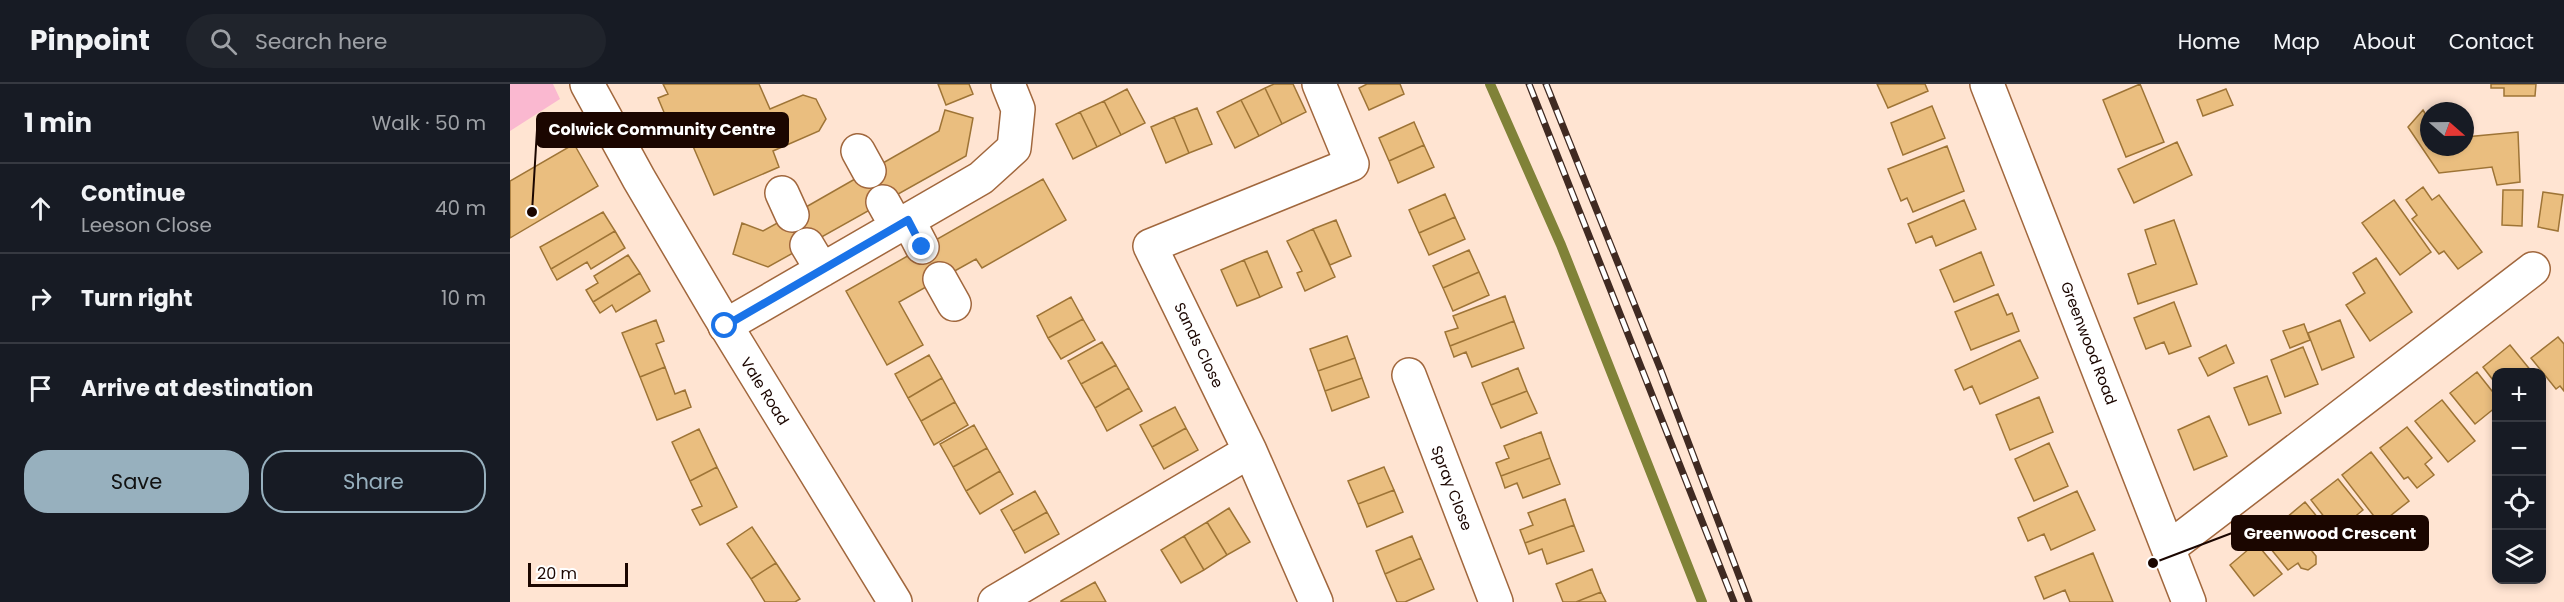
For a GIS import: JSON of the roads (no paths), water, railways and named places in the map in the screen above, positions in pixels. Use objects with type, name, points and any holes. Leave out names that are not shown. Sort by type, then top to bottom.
[{"type":"street","name":"Vale Road","points":[[587,84],[639,179],[725,326],[895,602]]},
{"type":"street","points":[[725,326],[814,258],[903,224],[981,178],[1014,148],[1018,109],[1008,84]]},
{"type":"street","name":"Sands Close","points":[[1250,451],[1150,246],[1352,164],[1319,84]]},
{"type":"street","name":"Greenwood Road","points":[[1987,84],[2189,602]]},
{"type":"street","points":[[2169,548],[2533,269]]},
{"type":"street","name":"Spray Close","points":[[1409,375],[1496,602]]},
{"type":"street","points":[[995,602],[1250,451],[1316,602]]},
{"type":"waterway","points":[[1490,84],[1561,245],[1702,602]]},
{"type":"railway","points":[[1529,84],[1734,602]]},
{"type":"railway","points":[[1546,84],[1660,368],[1749,602]]},
{"type":"place","name":"Colwick Community Centre","points":[[532,212]]},
{"type":"place","name":"Greenwood Crescent","points":[[2153,563]]}]
